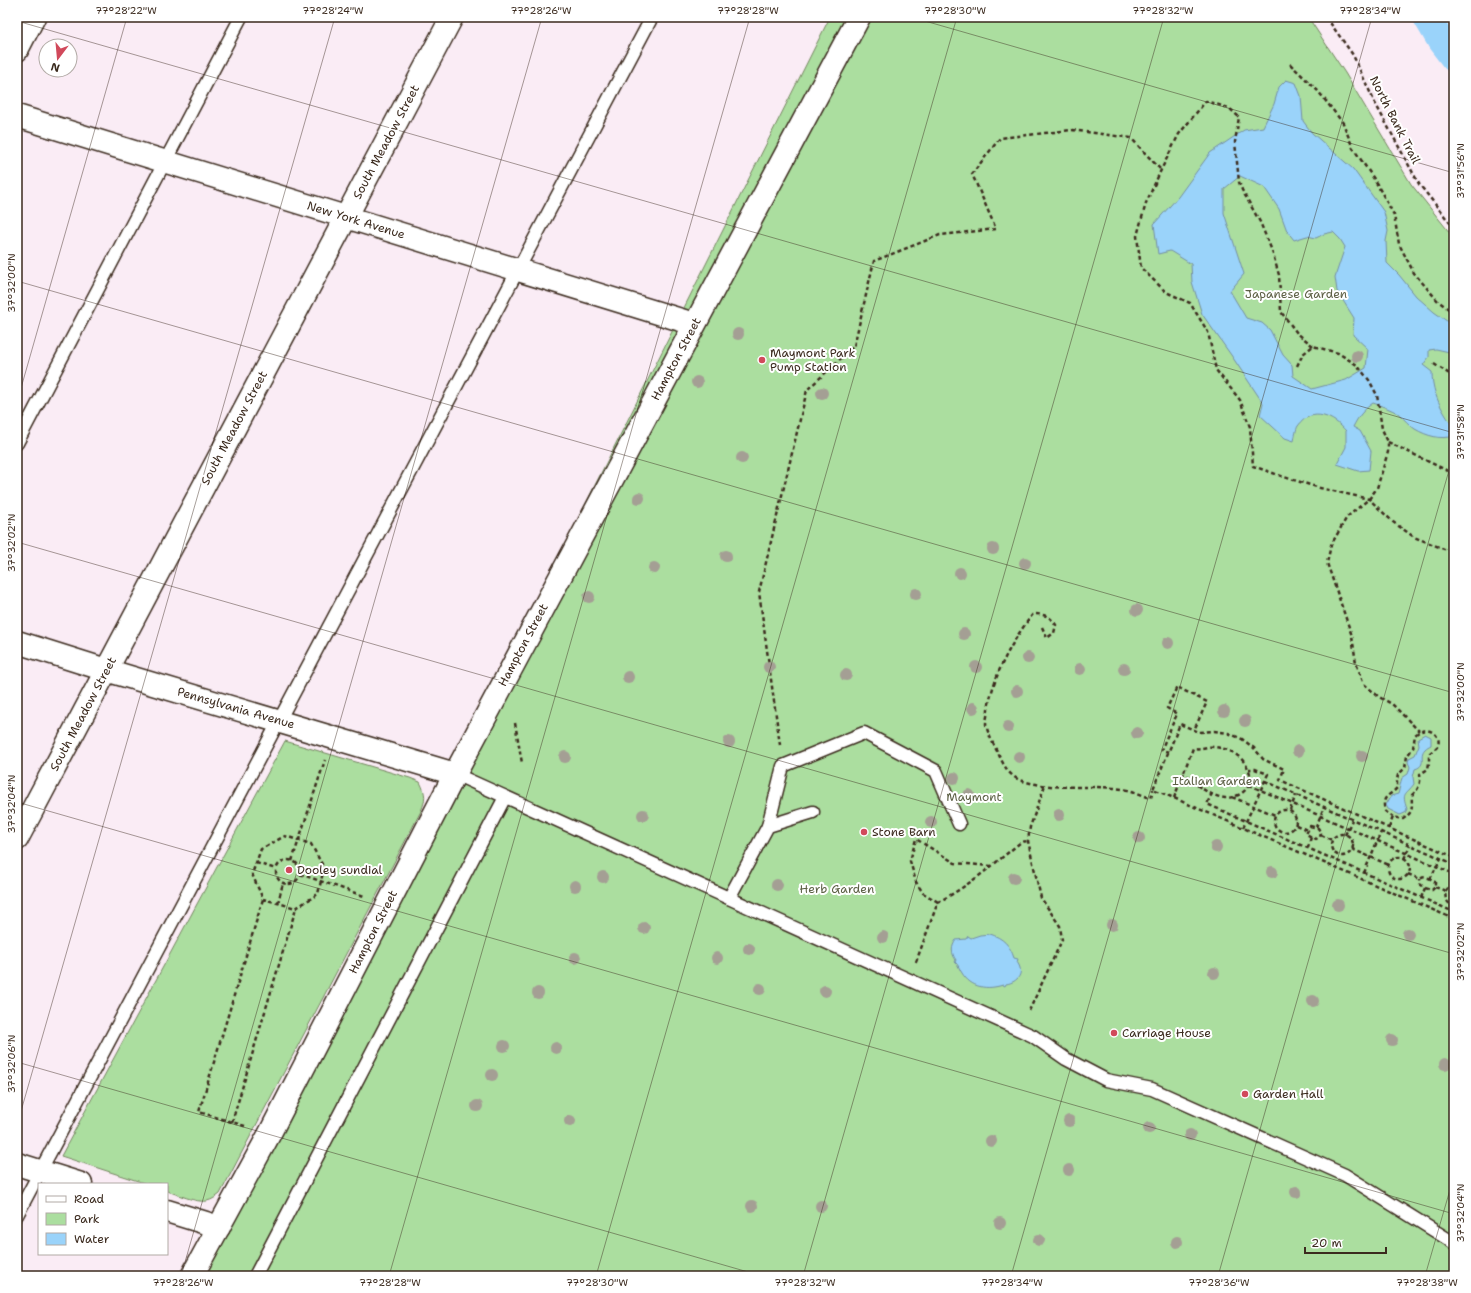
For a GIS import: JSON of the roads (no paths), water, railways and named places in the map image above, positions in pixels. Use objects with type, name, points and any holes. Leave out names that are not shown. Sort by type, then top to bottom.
[{"type":"street","points":[[17,50],[34,17]]},
{"type":"street","name":"South Meadow Street","points":[[17,839],[452,17]]},
{"type":"street","name":"Hampton Street","points":[[192,1276],[270,1133],[455,774],[858,17]]},
{"type":"street","name":"New York Avenue","points":[[17,116],[694,324]]},
{"type":"street","name":"Pennsylvania Avenue","points":[[17,642],[455,774]]},
{"type":"street","points":[[17,1164],[78,1183]]},
{"type":"street","points":[[168,1211],[219,1227]]},
{"type":"lane","points":[[17,443],[241,17]]},
{"type":"lane","points":[[17,1215],[652,17]]},
{"type":"lane","points":[[729,898],[768,826],[783,766],[864,733],[936,771],[959,824]]},
{"type":"lane","points":[[455,774],[1033,1036],[1066,1059],[1106,1080],[1152,1089],[1345,1175],[1454,1243]]},
{"type":"lane","points":[[255,1276],[505,796]]},
{"type":"lane","points":[[768,826],[813,812]]},
{"type":"water","points":[[1286,80],[1296,83],[1301,96],[1303,121],[1312,133],[1353,169],[1384,212],[1388,231],[1386,241],[1387,263],[1416,296],[1434,312],[1454,326],[1454,353],[1436,349],[1429,350],[1429,357],[1423,365],[1432,372],[1437,399],[1453,426],[1454,436],[1444,438],[1424,434],[1409,424],[1399,414],[1373,403],[1361,414],[1353,427],[1360,431],[1371,451],[1369,470],[1358,471],[1337,464],[1346,447],[1346,431],[1329,418],[1316,415],[1310,416],[1297,427],[1294,441],[1285,438],[1260,415],[1263,403],[1202,314],[1192,282],[1191,264],[1170,251],[1158,254],[1154,224],[1178,197],[1210,153],[1244,130],[1263,127],[1274,104],[1279,87]],"holes":[[[1240,176],[1264,187],[1279,209],[1287,231],[1294,240],[1307,236],[1316,238],[1333,232],[1345,247],[1335,277],[1337,291],[1354,318],[1353,335],[1368,349],[1366,368],[1346,380],[1312,389],[1293,376],[1292,365],[1283,355],[1270,330],[1262,323],[1246,318],[1230,291],[1244,274],[1224,213],[1224,189]]]},
{"type":"water","points":[[1425,734],[1431,737],[1431,745],[1423,752],[1421,765],[1415,769],[1413,777],[1414,784],[1404,797],[1407,809],[1405,813],[1400,815],[1388,809],[1386,805],[1391,796],[1398,794],[1402,778],[1408,774],[1410,767],[1408,762],[1409,758],[1415,755],[1419,745],[1418,738]]},
{"type":"water","points":[[990,934],[999,938],[1005,943],[1010,949],[1014,958],[1018,959],[1017,962],[1020,970],[1019,976],[1017,979],[1006,984],[1005,986],[985,987],[975,985],[966,978],[955,962],[956,960],[952,950],[956,940],[966,939],[968,936],[971,938]]},
{"type":"waterway","points":[[1427,17],[1441,41],[1454,58]]},
{"type":"place","name":"Maymont Park Pump Station","points":[[762,360]]},
{"type":"place","name":"Stone Barn","points":[[864,832]]},
{"type":"place","name":"Dooley sundial","points":[[289,870]]},
{"type":"place","name":"Carriage House","points":[[1114,1033]]},
{"type":"place","name":"Garden Hall","points":[[1245,1094]]},
{"type":"park label","name":"Japanese Garden","points":[[1296,294]]},
{"type":"park label","name":"Italian Garden","points":[[1216,781]]},
{"type":"park label","name":"Maymont","points":[[974,797]]},
{"type":"park label","name":"Herb Garden","points":[[837,889]]}]
